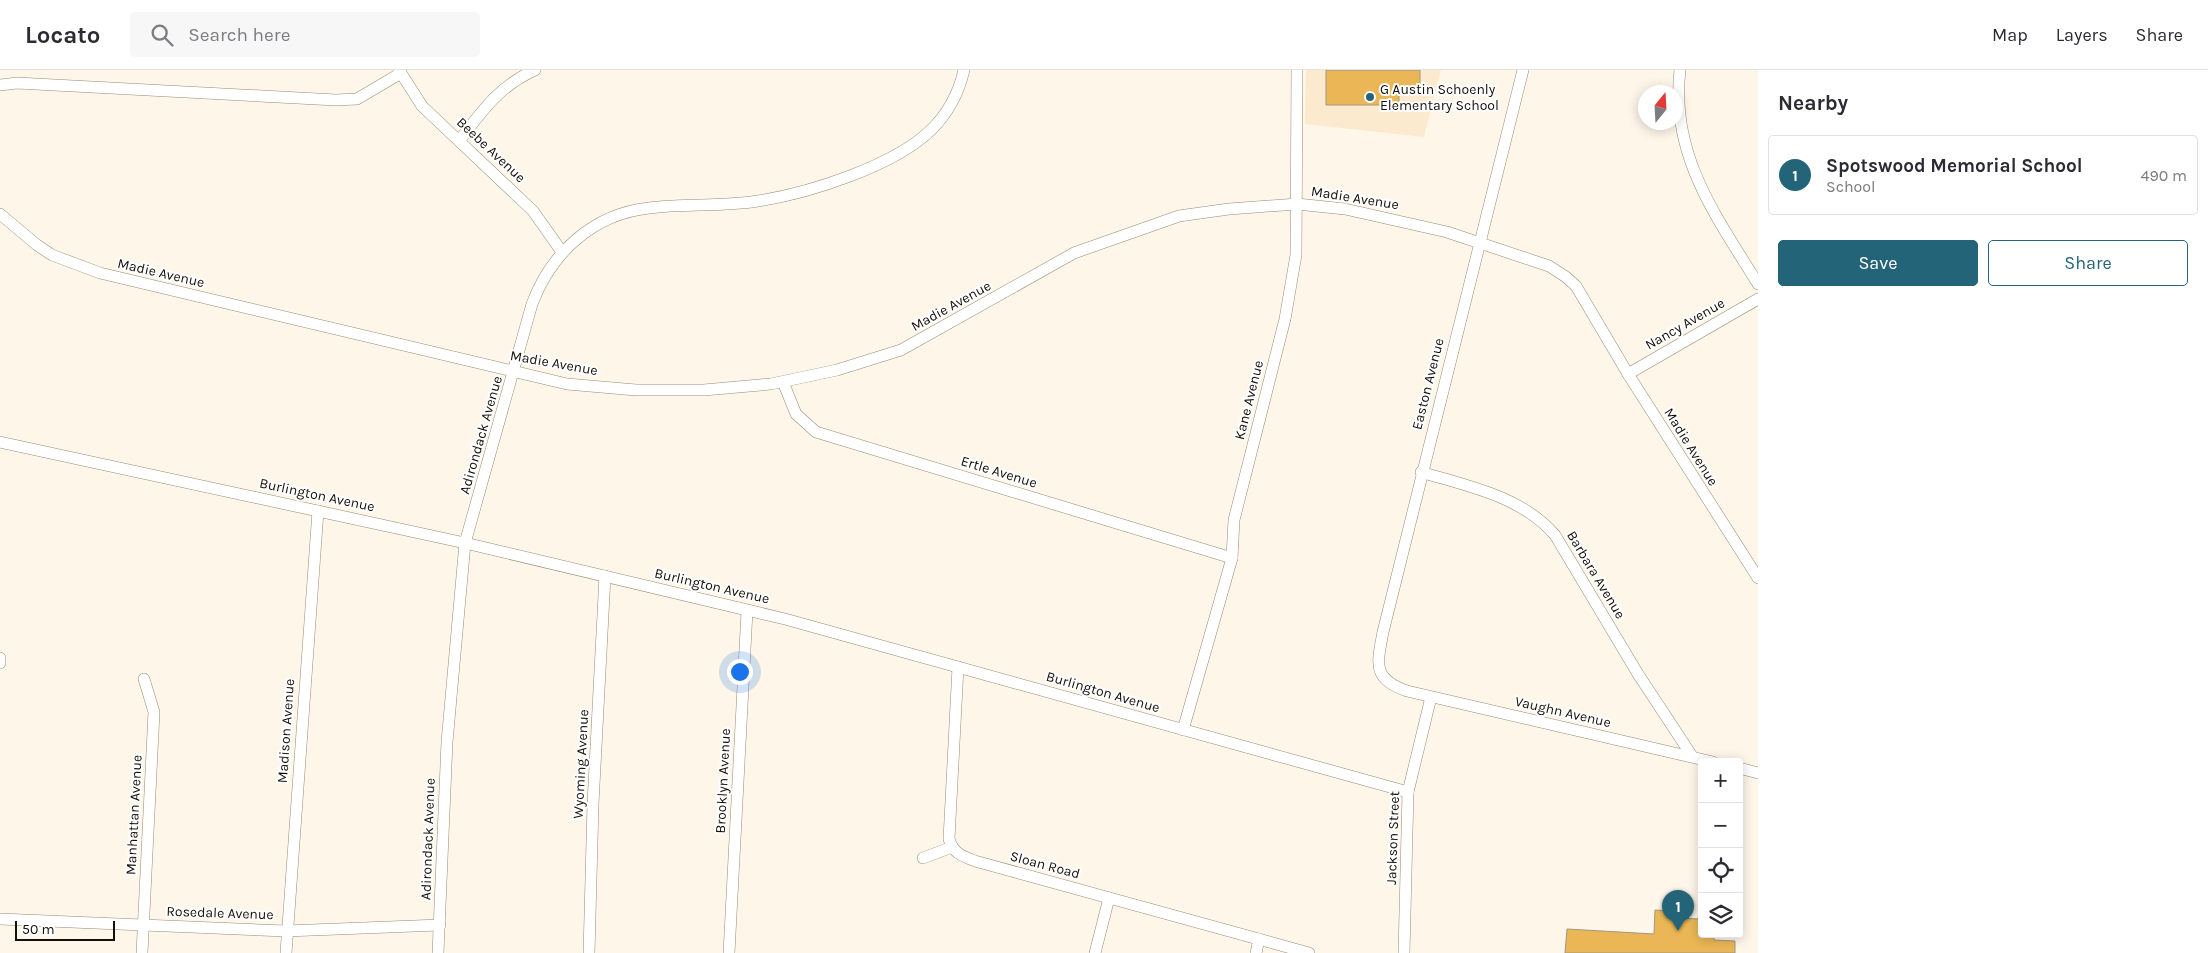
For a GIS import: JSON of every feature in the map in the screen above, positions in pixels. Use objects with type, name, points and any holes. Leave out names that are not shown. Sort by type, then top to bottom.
[{"type":"street","points":[[459,141],[494,96],[519,78],[535,70]]},
{"type":"street","name":"Adirondack Avenue","points":[[438,953],[447,742],[465,543],[537,290],[562,252],[594,226],[635,210],[714,206],[759,201],[804,191],[848,177],[913,145],[931,130],[953,101],[964,70]]},
{"type":"street","name":"Kane Avenue","points":[[1183,730],[1232,558],[1234,520],[1285,319],[1296,255],[1297,70]]},
{"type":"street","name":"Easton Avenue","points":[[1407,691],[1387,682],[1379,668],[1378,659],[1421,472],[1523,70]]},
{"type":"street","points":[[1680,70],[1681,125],[1692,170],[1702,191],[1758,284]]},
{"type":"street","points":[[0,85],[17,83],[336,100],[357,99],[400,72]]},
{"type":"street","name":"Beebe Avenue","points":[[400,72],[422,106],[533,211],[562,252]]},
{"type":"street","name":"Madie Avenue","points":[[0,214],[36,245],[86,270],[514,373],[567,384],[636,390],[704,390],[783,382],[837,370],[901,350],[1074,253],[1180,216],[1229,209],[1297,204],[1344,209],[1394,219],[1447,232],[1549,266],[1576,286],[1628,374],[1758,578]]},
{"type":"street","name":"Nancy Avenue","points":[[1628,374],[1758,299]]},
{"type":"street","name":"Ertle Avenue","points":[[783,382],[796,414],[816,432],[1232,558]]},
{"type":"street","name":"Burlington Avenue","points":[[0,442],[465,543],[785,619],[1408,792]]},
{"type":"street","name":"Barbara Avenue","points":[[1421,472],[1499,496],[1521,506],[1541,520],[1555,535],[1638,674],[1692,756]]},
{"type":"street","name":"Madison Avenue","points":[[286,953],[286,931],[318,511]]},
{"type":"street","name":"Wyoming Avenue","points":[[589,953],[593,804],[605,576]]},
{"type":"street","name":"Brooklyn Avenue","points":[[729,953],[747,611]]},
{"type":"street","points":[[0,658],[0,663]]},
{"type":"street","points":[[923,858],[952,847],[949,839],[958,667]]},
{"type":"street","name":"Manhattan Avenue","points":[[142,953],[154,712],[144,679]]},
{"type":"street","name":"Vaughn Avenue","points":[[1407,691],[1699,758]]},
{"type":"street","name":"Jackson Street","points":[[1404,953],[1408,792],[1431,697]]},
{"type":"street","points":[[1743,769],[1758,773]]},
{"type":"street","name":"Sloan Road","points":[[952,847],[959,854],[974,861],[1309,953]]},
{"type":"street","points":[[1095,953],[1109,898]]},
{"type":"street","name":"Rosedale Avenue","points":[[0,919],[286,931],[440,925]]},
{"type":"street","points":[[1256,953],[1259,939]]},
{"type":"shaded area","name":"G Austin Schoenly Elementary School","points":[[1306,70],[1441,70],[1424,137],[1305,124]]},
{"type":"building","points":[[1326,70],[1420,70],[1420,91],[1399,91],[1399,105],[1326,105]]},
{"type":"building","points":[[1655,910],[1672,911],[1672,918],[1698,919],[1698,938],[1735,941],[1735,953],[1565,953],[1567,929],[1654,934]]},
{"type":"place","name":"G Austin Schoenly Elementary School","points":[[1370,97]]},
{"type":"place","name":"Spotswood Memorial School","points":[[1678,931]]}]
